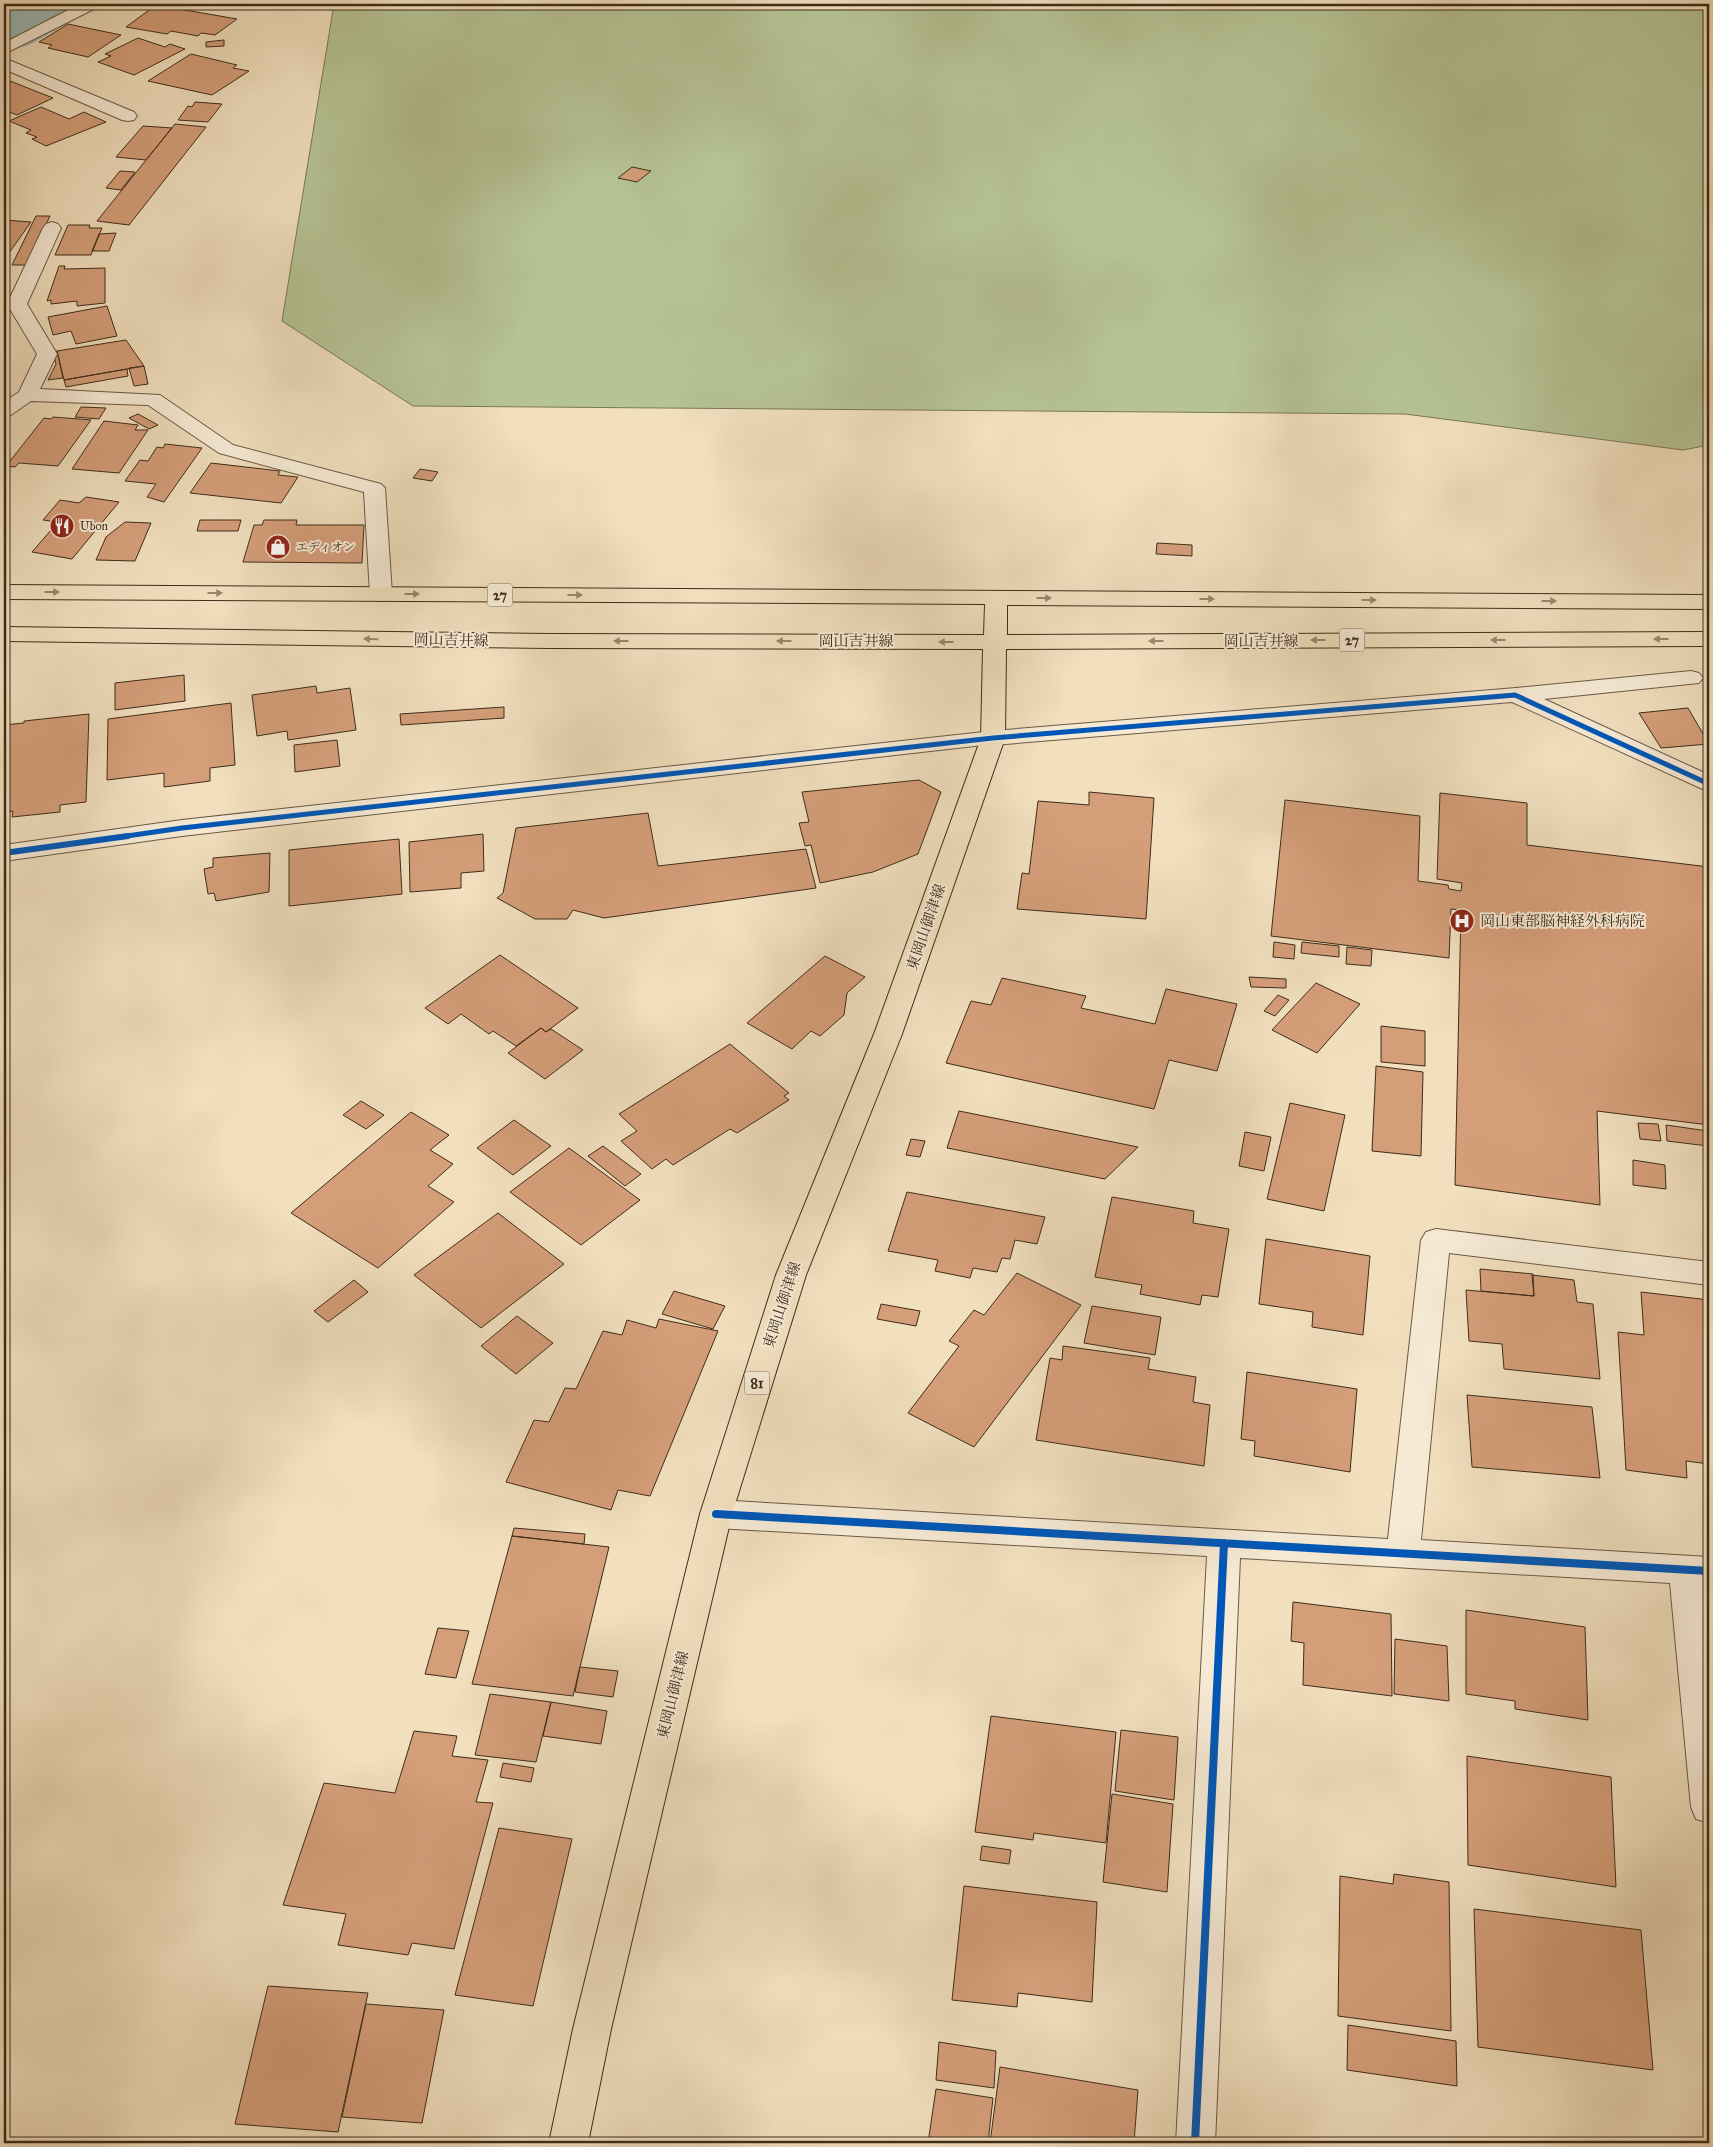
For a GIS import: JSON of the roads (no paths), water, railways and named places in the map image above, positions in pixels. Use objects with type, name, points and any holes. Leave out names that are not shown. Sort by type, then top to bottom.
[{"type":"main road","name":"27","points":[[4,592],[1709,602]]},
{"type":"main road","name":"東岡山御津線","points":[[568,2143],[592,2030],[716,1514],[791,1275],[888,1034],[993,738],[996,598]]},
{"type":"main road","name":"岡山吉井線","points":[[4,634],[550,641],[995,642],[1709,639]]},
{"type":"street","points":[[4,49],[92,4]]},
{"type":"street","points":[[4,63],[128,116]]},
{"type":"street","points":[[4,411],[27,395],[47,354],[17,304],[52,228]]},
{"type":"street","points":[[27,395],[153,399],[226,449],[374,488],[381,594]]},
{"type":"street","points":[[4,853],[182,828],[993,738],[1516,695],[1691,678]]},
{"type":"street","points":[[1516,695],[1709,784]]},
{"type":"street","points":[[1404,1554],[1436,1240],[1709,1273]]},
{"type":"street","points":[[716,1514],[1697,1570],[1709,1807]]},
{"type":"street","points":[[1196,2143],[1224,1543]]},
{"type":"waterway","points":[[4,30],[50,4]]},
{"type":"place","name":"Ubon","points":[[62,526]]},
{"type":"place","name":"エディオン","points":[[278,547]]},
{"type":"place","name":"岡山東部脳神経外科病院","points":[[1462,921]]}]
